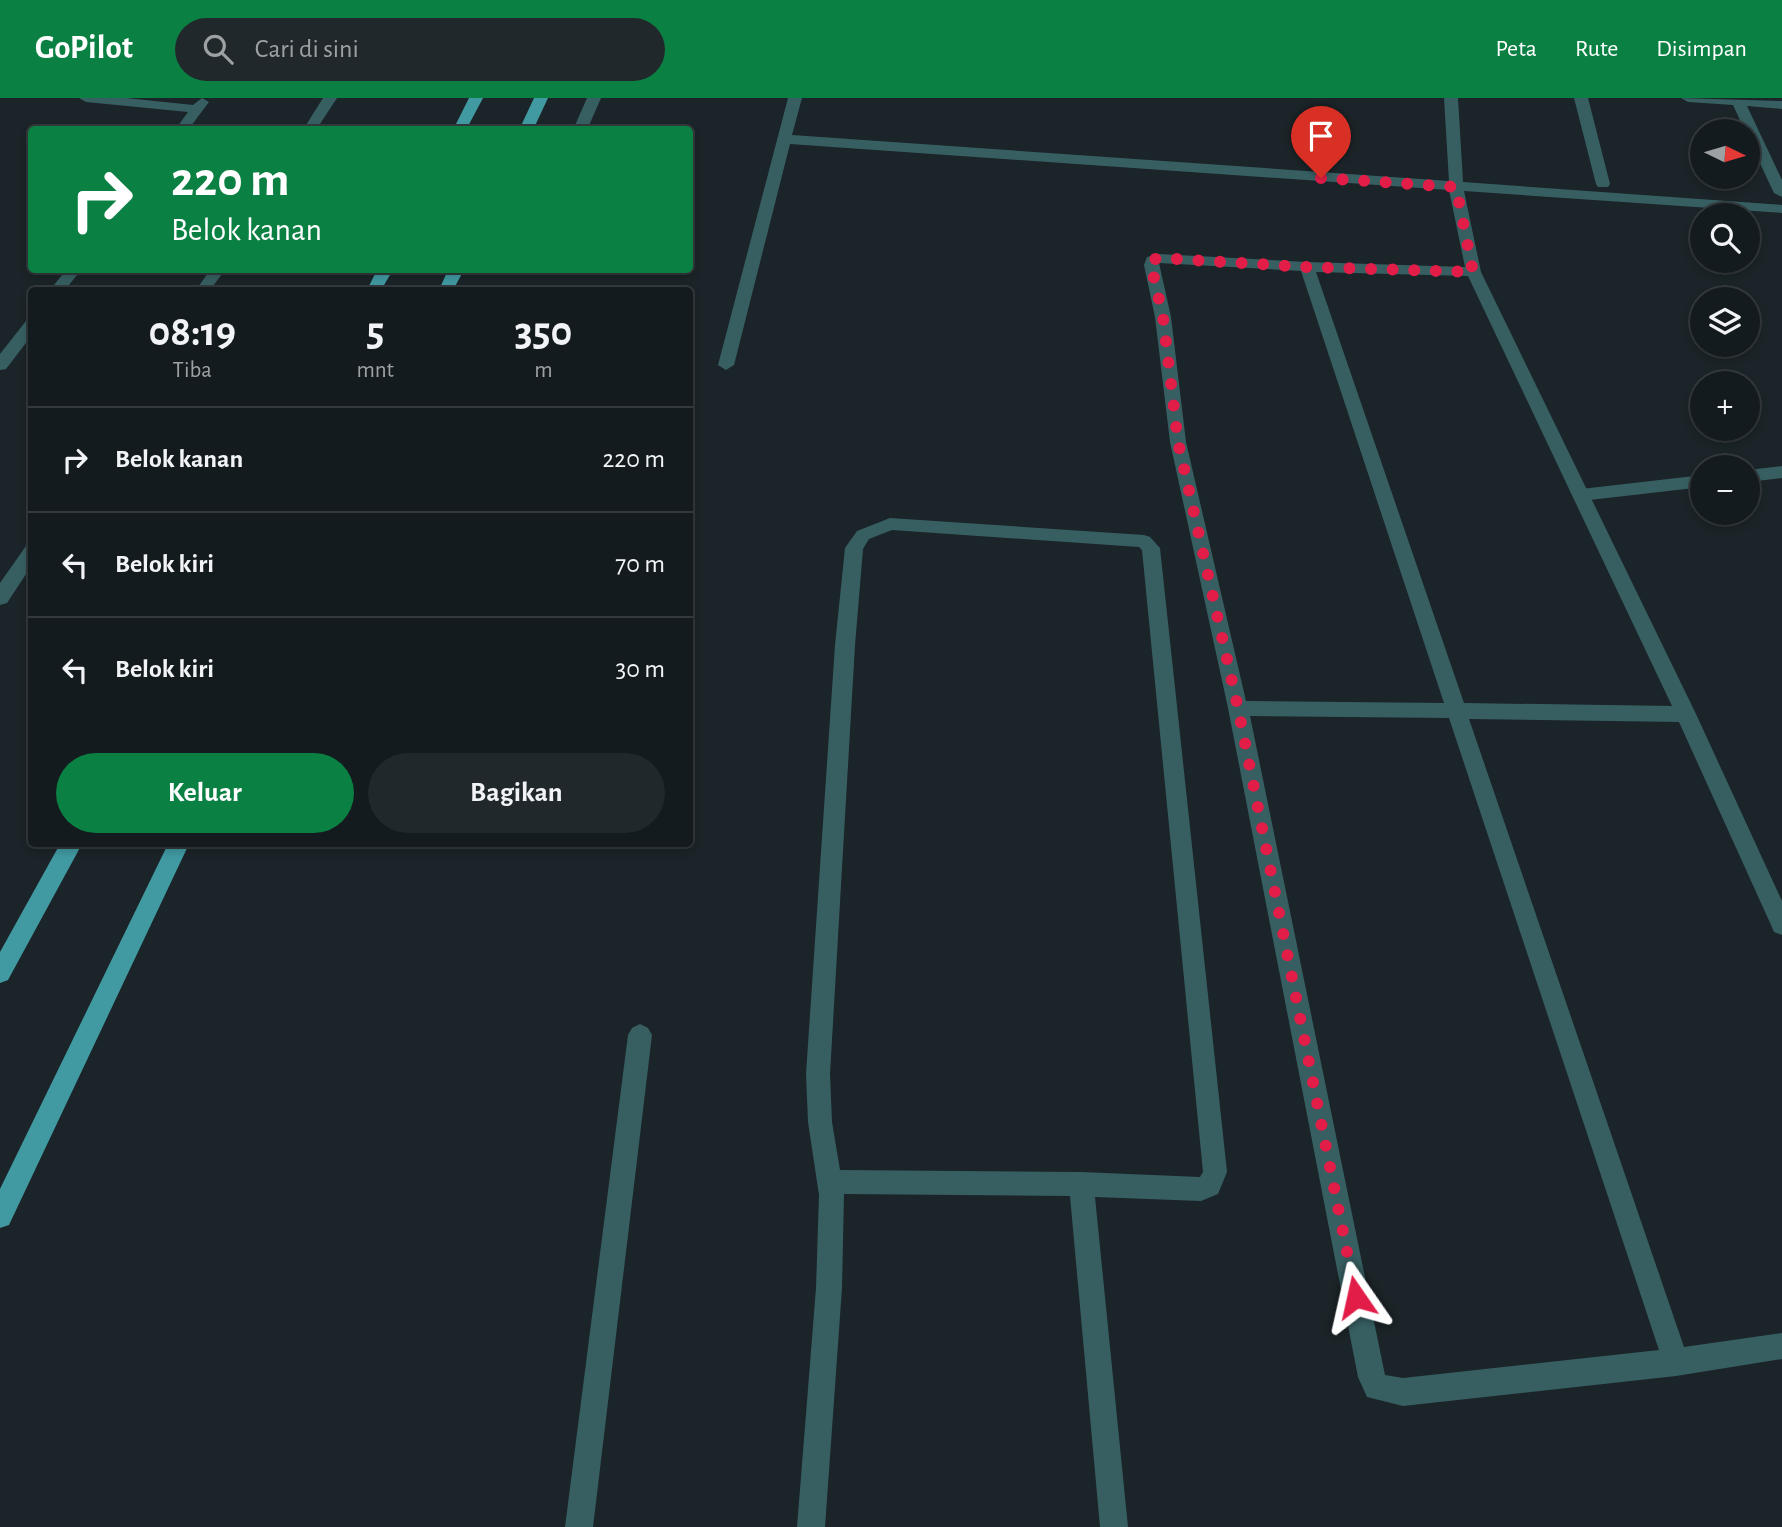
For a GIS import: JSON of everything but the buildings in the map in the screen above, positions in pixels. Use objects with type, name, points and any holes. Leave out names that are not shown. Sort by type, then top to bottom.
[{"type":"main road","points":[[461,126],[476,98]]},
{"type":"main road","points":[[528,126],[541,98]]},
{"type":"main road","points":[[0,973],[69,847]]},
{"type":"main road","points":[[0,1216],[177,847]]},
{"type":"street","points":[[86,98],[201,104]]},
{"type":"street","points":[[312,126],[330,98]]},
{"type":"street","points":[[582,126],[594,98]]},
{"type":"street","points":[[726,365],[795,98]]},
{"type":"street","points":[[1451,98],[1456,187],[1473,272],[1686,714],[1782,925]]},
{"type":"street","points":[[1581,98],[1603,184]]},
{"type":"street","points":[[1688,98],[1782,105]]},
{"type":"street","points":[[1738,102],[1780,193]]},
{"type":"street","points":[[184,126],[201,104]]},
{"type":"street","points":[[784,139],[1782,209]]},
{"type":"street","points":[[1473,272],[1307,267],[1159,258],[1152,260],[1151,265],[1163,317],[1178,442],[1238,708],[1374,1383],[1386,1390],[1403,1392],[1676,1362],[1782,1346]]},
{"type":"street","points":[[1307,267],[1676,1362]]},
{"type":"street","points":[[59,287],[71,273]]},
{"type":"street","points":[[0,365],[28,329]]},
{"type":"street","points":[[1760,475],[1782,472]]},
{"type":"street","points":[[1581,495],[1690,482]]},
{"type":"street","points":[[811,1527],[829,1288],[831,1182],[820,1122],[818,1073],[846,631],[854,548],[863,535],[890,524],[1144,541],[1150,545],[1215,1172],[1209,1186],[1201,1189],[1081,1184],[831,1182]]},
{"type":"street","points":[[0,598],[28,556]]},
{"type":"street","points":[[1238,708],[1686,714]]},
{"type":"street","points":[[579,1527],[640,1035]]},
{"type":"street","points":[[1081,1184],[1114,1527]]},
{"type":"route","points":[[1321,178],[1456,187],[1473,272],[1307,267],[1159,258],[1152,260],[1151,265],[1163,317],[1178,442],[1238,708],[1356,1297]]}]
